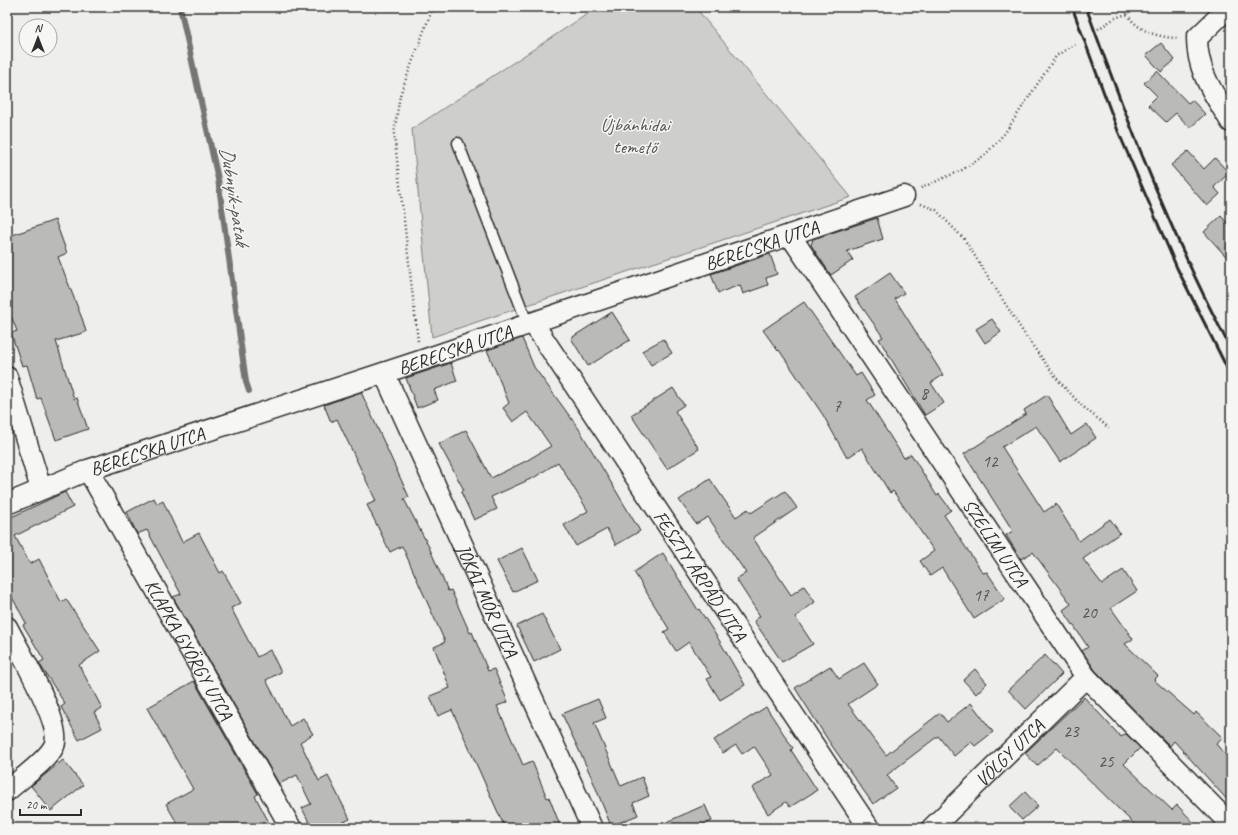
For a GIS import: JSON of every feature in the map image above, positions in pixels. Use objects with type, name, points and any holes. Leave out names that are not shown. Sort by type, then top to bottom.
[{"type":"street","points":[[1229,7],[1196,38],[1199,64],[1207,83],[1231,122]]},
{"type":"street","name":"BERECSKA UTCA","points":[[7,504],[88,470],[420,362],[904,196]]},
{"type":"street","name":"SZELIM UTCA","points":[[790,235],[1086,676],[1231,826]]},
{"type":"street","name":"FESZTY ÁRPÁD UTCA","points":[[531,324],[869,828]]},
{"type":"street","name":"JÓKAI MÓR UTCA","points":[[384,373],[592,828]]},
{"type":"street","points":[[7,378],[41,489]]},
{"type":"street","name":"KLAPKA GYÖRGY UTCA","points":[[88,470],[291,828]]},
{"type":"street","points":[[7,627],[48,707],[56,738],[54,746],[48,755],[7,790]]},
{"type":"street","name":"VÖLGY UTCA","points":[[932,828],[1086,676]]},
{"type":"lane","points":[[458,143],[531,324]]},
{"type":"path","points":[[420,362],[394,134],[400,95],[433,7]]},
{"type":"path","points":[[1124,7],[1127,14],[1142,29],[1158,36],[1196,38]]},
{"type":"path","points":[[1098,29],[1115,18],[1127,14]]},
{"type":"path","points":[[904,196],[962,170],[985,155],[1006,133],[1056,56],[1077,43]]},
{"type":"path","points":[[904,196],[936,210],[964,239],[1027,338],[1058,380],[1081,405],[1109,428]]},
{"type":"green space","name":"Újbánhidai temető","points":[[598,7],[695,7],[851,197],[432,337],[412,129]]},
{"type":"building","points":[[1161,43],[1175,60],[1161,72],[1146,55]]},
{"type":"building","points":[[1157,71],[1188,103],[1192,100],[1205,114],[1190,128],[1176,113],[1166,122],[1148,105],[1157,96],[1144,83]]},
{"type":"building","points":[[1188,151],[1204,169],[1215,158],[1229,173],[1214,187],[1220,194],[1207,206],[1171,165]]},
{"type":"building","points":[[1221,216],[1231,227],[1231,262],[1204,232]]},
{"type":"building","points":[[877,218],[883,239],[847,251],[853,260],[831,275],[811,245],[813,239]]},
{"type":"building","points":[[55,220],[67,253],[58,257],[86,332],[56,341],[74,399],[77,398],[88,429],[56,440],[41,398],[37,399],[27,365],[22,366],[11,333],[17,331],[7,306],[7,237]]},
{"type":"building","points":[[770,254],[777,274],[766,278],[768,285],[743,294],[740,285],[718,293],[711,274]]},
{"type":"building","points":[[890,273],[904,293],[895,299],[943,375],[931,383],[944,403],[925,415],[879,339],[883,337],[855,297]]},
{"type":"building","points":[[804,302],[856,376],[861,373],[875,395],[867,400],[904,458],[911,454],[937,496],[939,494],[951,510],[944,515],[983,573],[987,572],[1005,599],[974,619],[942,568],[930,576],[920,561],[934,551],[893,491],[890,493],[862,448],[847,458],[823,415],[779,350],[778,351],[763,330]]},
{"type":"building","points":[[612,312],[630,340],[588,366],[571,338]]},
{"type":"building","points":[[992,319],[1001,332],[985,343],[976,329]]},
{"type":"building","points":[[522,338],[534,367],[579,429],[640,531],[616,545],[607,529],[576,546],[564,525],[588,511],[558,462],[535,477],[491,497],[497,509],[474,520],[461,492],[464,490],[439,444],[466,430],[491,478],[526,461],[551,446],[527,412],[513,422],[503,408],[509,403],[487,350]]},
{"type":"building","points":[[663,339],[672,353],[651,365],[642,351]]},
{"type":"building","points":[[451,363],[457,381],[434,390],[438,400],[417,408],[406,378]]},
{"type":"building","points":[[673,388],[684,405],[675,411],[699,449],[667,469],[631,415]]},
{"type":"building","points":[[361,392],[409,497],[404,499],[429,547],[448,591],[451,590],[470,633],[472,632],[488,671],[494,669],[508,702],[497,706],[523,765],[532,761],[547,798],[549,797],[561,828],[505,828],[452,710],[438,716],[430,696],[450,688],[434,647],[445,642],[402,546],[390,552],[367,505],[376,501],[337,419],[331,422],[324,405]]},
{"type":"building","points":[[1047,395],[1071,435],[1087,424],[1096,438],[1060,462],[1036,426],[1002,447],[1044,512],[1056,504],[1079,541],[1110,519],[1120,533],[1083,559],[1102,584],[1123,570],[1137,591],[1111,608],[1133,639],[1125,644],[1158,676],[1154,680],[1194,715],[1196,712],[1223,738],[1216,744],[1231,761],[1231,804],[1174,741],[1170,746],[1095,670],[1082,651],[1088,647],[1063,610],[1071,604],[1033,552],[1021,559],[1006,535],[1013,531],[964,454],[1026,414],[1024,410]]},
{"type":"building","points":[[710,479],[736,517],[748,509],[751,513],[785,491],[797,508],[753,538],[791,595],[804,586],[815,602],[795,617],[813,644],[782,662],[754,621],[760,616],[736,579],[746,573],[708,517],[696,524],[679,500]]},
{"type":"building","points":[[65,492],[73,507],[15,536],[30,564],[39,559],[61,602],[66,599],[100,651],[79,665],[102,708],[94,712],[102,728],[79,740],[61,707],[65,704],[39,663],[44,660],[23,625],[26,623],[7,588],[7,519]]},
{"type":"building","points":[[154,498],[157,504],[163,501],[182,542],[199,533],[220,573],[223,571],[241,603],[231,608],[257,657],[270,650],[281,672],[266,680],[290,726],[303,718],[313,734],[300,742],[319,781],[328,776],[350,819],[331,828],[312,828],[302,808],[311,804],[297,775],[279,784],[173,597],[181,594],[147,530],[137,534],[127,512]]},
{"type":"building","points":[[522,548],[538,580],[513,592],[497,561]]},
{"type":"building","points":[[663,553],[698,610],[699,609],[719,640],[745,685],[720,700],[707,679],[711,677],[689,642],[676,651],[664,632],[669,629],[634,572]]},
{"type":"building","points":[[542,614],[560,649],[534,662],[517,626]]},
{"type":"building","points":[[1045,655],[1062,674],[1026,709],[1008,690]]},
{"type":"building","points":[[864,663],[878,684],[848,704],[886,755],[940,713],[947,722],[971,703],[993,732],[975,746],[971,742],[954,756],[938,736],[887,775],[896,788],[873,804],[830,743],[795,688],[830,666],[839,679]]},
{"type":"building","points":[[975,669],[987,683],[976,694],[963,680]]},
{"type":"building","points":[[194,681],[258,794],[255,796],[272,828],[180,828],[166,804],[193,789],[147,708]]},
{"type":"building","points":[[1084,697],[1121,737],[1126,734],[1140,748],[1124,764],[1172,810],[1177,805],[1199,828],[1138,828],[1057,748],[1037,766],[1025,753]]},
{"type":"building","points":[[598,699],[606,718],[594,723],[621,786],[642,777],[649,796],[633,803],[638,815],[611,826],[591,776],[562,714]]},
{"type":"building","points":[[766,707],[793,748],[791,750],[817,790],[790,807],[786,802],[768,814],[752,788],[773,775],[754,746],[742,754],[736,745],[723,753],[714,740]]},
{"type":"building","points":[[63,760],[83,785],[51,811],[31,786]]},
{"type":"building","points":[[1025,792],[1038,806],[1022,820],[1009,807]]},
{"type":"building","points":[[705,805],[712,821],[696,828],[653,828]]},
{"type":"waterway","name":"Dubnyik-patak","points":[[180,7],[218,179],[246,382],[249,391]]},
{"type":"railway","points":[[1072,7],[1118,131],[1177,268],[1231,376]]},
{"type":"railway","points":[[1086,7],[1152,181],[1190,266],[1231,349]]}]
